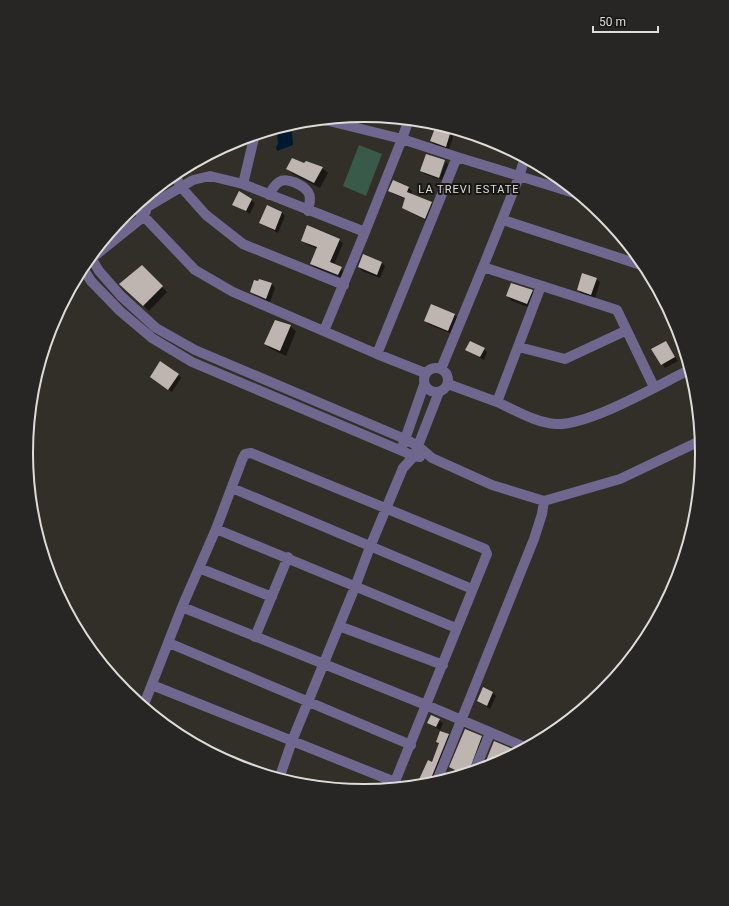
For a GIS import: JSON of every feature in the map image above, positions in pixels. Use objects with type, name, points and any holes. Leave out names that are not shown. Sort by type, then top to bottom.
[{"type":"street","points":[[336,123],[402,139],[567,191]]},
{"type":"street","points":[[324,331],[344,285],[407,124]]},
{"type":"street","points":[[243,184],[253,141]]},
{"type":"street","points":[[377,354],[457,157]]},
{"type":"street","points":[[441,368],[503,220],[523,162]]},
{"type":"street","points":[[144,206],[149,206],[194,180],[210,176],[243,184],[365,232]]},
{"type":"street","points":[[177,179],[206,215],[243,244],[344,285]]},
{"type":"street","points":[[269,195],[279,182],[284,180],[291,181],[308,192],[310,200],[308,210]]},
{"type":"street","points":[[104,248],[143,217],[149,206]]},
{"type":"street","points":[[138,211],[195,270],[211,280],[233,292],[425,373]]},
{"type":"street","points":[[503,220],[636,263]]},
{"type":"street","points":[[92,265],[99,271],[121,296],[150,322],[195,350],[405,439],[418,446],[432,458],[492,485],[544,501],[620,479],[696,443]]},
{"type":"street","points":[[483,268],[613,308],[620,314],[626,331],[654,387]]},
{"type":"street","points":[[89,270],[91,281],[120,311],[152,338],[192,362],[414,456],[432,458]]},
{"type":"street","points":[[497,402],[520,347],[542,286]]},
{"type":"street","points":[[520,347],[565,359],[626,331]]},
{"type":"street","points":[[192,362],[195,350]]},
{"type":"street","points":[[403,468],[401,450],[424,384],[425,373],[435,367],[441,368],[446,372],[448,384],[439,392],[433,392],[424,384]]},
{"type":"street","points":[[448,384],[497,402],[542,422],[568,424],[618,405],[686,371]]},
{"type":"street","points":[[281,773],[292,741],[386,508],[403,468],[414,456],[439,392]]},
{"type":"street","points":[[145,701],[182,607],[216,529],[242,460],[245,454],[251,453],[484,549],[487,554],[395,783]]},
{"type":"street","points":[[232,488],[472,589]]},
{"type":"street","points":[[439,776],[532,545],[542,514],[544,501]]},
{"type":"street","points":[[216,529],[288,557],[355,587],[456,628]]},
{"type":"street","points":[[255,637],[288,557]]},
{"type":"street","points":[[199,568],[272,597]]},
{"type":"street","points":[[182,607],[323,665],[426,705],[490,733],[517,747]]},
{"type":"street","points":[[339,626],[443,665]]},
{"type":"street","points":[[169,643],[411,745]]},
{"type":"street","points":[[152,685],[292,741],[391,784]]},
{"type":"street","points":[[477,765],[490,733]]},
{"type":"green space","points":[[359,145],[382,154],[366,196],[343,186]]},
{"type":"water","points":[[292,132],[293,145],[277,151],[277,134]]},
{"type":"building","points":[[435,129],[450,133],[446,147],[430,141]]},
{"type":"building","points":[[426,154],[445,160],[439,178],[420,171]]},
{"type":"building","points":[[292,158],[304,163],[306,161],[323,167],[314,183],[286,169]]},
{"type":"building","points":[[393,180],[409,187],[407,192],[432,202],[425,219],[402,208],[405,198],[388,191]]},
{"type":"building","points":[[239,191],[252,199],[246,211],[232,205]]},
{"type":"building","points":[[267,205],[282,212],[275,230],[259,223]]},
{"type":"building","points":[[307,225],[340,239],[330,262],[342,267],[338,275],[310,264],[317,247],[301,241]]},
{"type":"building","points":[[363,254],[382,262],[377,275],[358,267]]},
{"type":"building","points":[[142,265],[163,286],[143,306],[119,284]]},
{"type":"building","points":[[582,273],[597,278],[591,295],[577,290]]},
{"type":"building","points":[[259,279],[272,283],[266,299],[250,292],[254,280],[258,281]]},
{"type":"building","points":[[511,283],[533,290],[527,304],[506,296]]},
{"type":"building","points":[[431,304],[455,314],[448,331],[424,321]]},
{"type":"building","points":[[275,320],[291,325],[280,351],[264,344]]},
{"type":"building","points":[[470,341],[485,348],[480,357],[465,350]]},
{"type":"building","points":[[666,341],[675,357],[661,365],[651,349]]},
{"type":"building","points":[[160,361],[179,374],[168,390],[150,377]]},
{"type":"building","points":[[483,687],[493,692],[487,706],[477,701]]},
{"type":"building","points":[[431,715],[440,719],[436,727],[427,723]]},
{"type":"building","points":[[465,729],[482,736],[471,767],[454,772],[455,770],[449,767]]},
{"type":"building","points":[[440,731],[449,734],[431,777],[419,780],[428,760],[432,762],[439,743],[436,742]]},
{"type":"building","points":[[494,741],[513,749],[491,759],[486,761]]},
{"type":"district","name":"LA TREVI ESTATE","points":[[469,189]]}]
